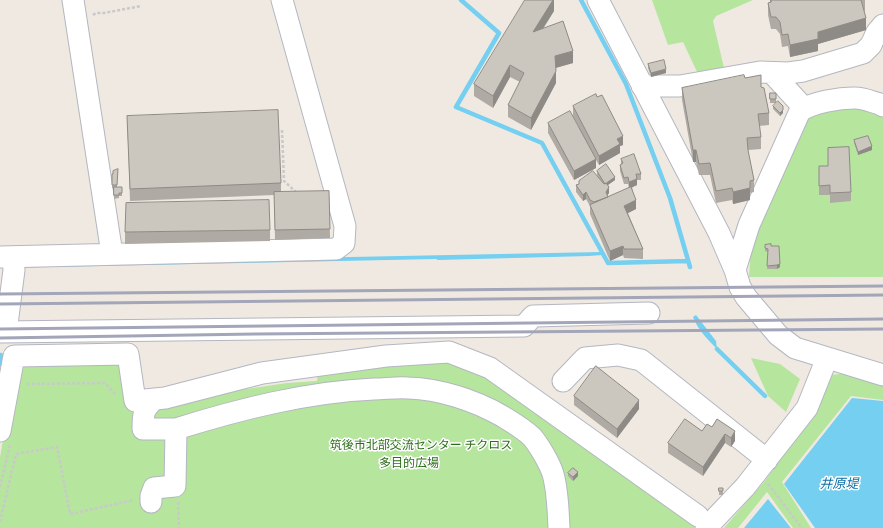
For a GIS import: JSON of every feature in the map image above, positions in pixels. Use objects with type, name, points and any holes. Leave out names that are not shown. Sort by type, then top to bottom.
[{"type":"street","points":[[73,0],[112,254]]},
{"type":"street","points":[[282,0],[345,226],[344,243],[336,249],[7,257],[14,270],[3,332],[524,326],[533,316],[649,313]]},
{"type":"street","points":[[599,0],[719,233],[735,270],[740,287],[746,296],[778,335],[795,348],[883,375]]},
{"type":"street","points":[[642,86],[680,86],[760,72],[788,73],[803,71],[863,53],[872,45],[880,29]]},
{"type":"street","points":[[772,73],[804,108]]},
{"type":"street","points":[[735,270],[747,231],[800,111],[820,102],[856,98],[874,102],[883,106]]},
{"type":"street","points":[[106,215],[127,209]]},
{"type":"street","points":[[719,233],[747,231]]},
{"type":"street","points":[[5,437],[14,356],[128,354],[135,401],[165,398],[262,373],[386,356],[449,352],[490,368],[702,522],[765,469],[807,408],[827,358]]},
{"type":"street","points":[[563,381],[585,358],[618,355],[641,360],[765,469]]},
{"type":"street","points":[[155,399],[146,406],[143,416],[143,429],[176,428],[217,416],[323,393],[407,388],[448,394],[476,403],[495,412],[515,424],[532,437],[552,472],[556,489],[559,528]]},
{"type":"street","points":[[151,499],[154,488],[175,486],[176,428]]},
{"type":"path","points":[[77,27],[87,23],[96,13],[104,13],[142,6]]},
{"type":"path","points":[[282,130],[284,181],[298,194]]},
{"type":"path","points":[[25,384],[105,383],[115,392],[117,397]]},
{"type":"path","points":[[0,487],[5,437]]},
{"type":"path","points":[[0,522],[16,454],[57,447],[70,514],[151,499]]},
{"type":"path","points":[[765,469],[802,528]]},
{"type":"path","points":[[175,486],[178,499],[179,528]]},
{"type":"green space","points":[[652,0],[753,0],[716,16],[713,21],[724,68],[699,76],[683,42],[668,45]]},
{"type":"green space","points":[[857,101],[883,112],[883,277],[749,277],[751,246],[803,116]]},
{"type":"green space","points":[[751,358],[780,364],[800,379],[786,412],[768,396]]},
{"type":"green space","name":"筑後市北部交流センター チクロス","points":[[125,360],[131,406],[159,405],[193,397],[287,383],[317,381],[318,372],[445,361],[484,373],[699,522],[694,528],[0,528],[0,457],[17,361]]},
{"type":"green space","points":[[841,374],[883,384],[883,400],[851,396],[782,482],[811,528],[793,528],[767,492],[738,528],[724,528],[764,482],[815,412],[829,375]]},
{"type":"water","points":[[601,252],[602,255],[589,256],[0,268],[0,264]]},
{"type":"water","points":[[696,315],[716,341],[717,349],[700,330],[693,317]]},
{"type":"water","name":"井原堤","points":[[852,398],[883,401],[883,528],[815,528],[784,484]]},
{"type":"water","points":[[768,499],[791,528],[744,528]]},
{"type":"building","points":[[525,0],[553,0],[533,32],[563,21],[573,51],[555,56],[556,71],[531,118],[508,105],[524,73],[510,65],[493,96],[474,84]]},
{"type":"building","points":[[771,0],[861,0],[866,18],[818,32],[818,39],[790,45],[788,34],[782,35],[780,22],[776,17],[771,17],[768,3],[771,2]]},
{"type":"building","points":[[664,60],[666,69],[651,73],[648,64]]},
{"type":"building","points":[[744,75],[745,78],[761,75],[761,87],[764,88],[769,113],[758,114],[761,137],[747,138],[754,180],[750,181],[750,188],[733,192],[732,188],[716,191],[710,163],[699,164],[696,150],[693,150],[682,88]]},
{"type":"building","points":[[770,93],[776,93],[776,99],[770,99]]},
{"type":"building","points":[[596,94],[597,97],[602,95],[623,136],[617,139],[620,144],[599,156],[573,106]]},
{"type":"building","points":[[778,101],[783,106],[783,110],[780,113],[773,106]]},
{"type":"building","points":[[278,110],[281,183],[130,189],[127,116]]},
{"type":"building","points":[[570,111],[596,159],[574,171],[548,123]]},
{"type":"building","points":[[868,136],[872,146],[858,152],[854,140]]},
{"type":"building","points":[[849,147],[851,192],[830,193],[830,185],[819,186],[819,166],[828,166],[828,148]]},
{"type":"building","points":[[634,154],[641,174],[636,174],[637,179],[629,182],[628,177],[624,178],[620,165],[623,163],[621,159]]},
{"type":"building","points":[[606,164],[615,177],[605,184],[597,171]]},
{"type":"building","points":[[118,169],[117,185],[112,185],[113,171]]},
{"type":"building","points":[[593,171],[604,184],[606,183],[609,187],[606,192],[608,197],[594,202],[590,200],[586,192],[583,195],[576,185]]},
{"type":"building","points":[[114,187],[122,187],[122,193],[119,193],[119,195],[114,195]]},
{"type":"building","points":[[631,187],[636,200],[624,206],[643,249],[624,249],[623,246],[610,251],[590,205]]},
{"type":"building","points":[[329,191],[330,229],[275,230],[274,192]]},
{"type":"building","points":[[269,200],[270,230],[125,232],[126,203]]},
{"type":"building","points":[[771,244],[771,246],[779,246],[780,264],[767,266],[768,249],[765,248],[765,245]]},
{"type":"building","points":[[596,366],[639,400],[617,429],[574,396]]},
{"type":"building","points":[[685,419],[702,431],[707,424],[712,427],[717,419],[735,431],[731,438],[725,434],[703,467],[668,443]]},
{"type":"building","points":[[573,468],[578,472],[573,477],[568,473]]},
{"type":"building","points":[[719,488],[723,488],[723,491],[719,491]]},
{"type":"waterway","points":[[461,0],[499,33],[456,107],[542,143],[608,263],[688,261]]},
{"type":"waterway","points":[[581,0],[626,84],[670,198],[690,267]]},
{"type":"waterway","points":[[717,349],[765,396]]},
{"type":"waterway","points":[[0,364],[1,355]]},
{"type":"railway","points":[[0,294],[883,286]]},
{"type":"railway","points":[[0,304],[883,295]]},
{"type":"railway","points":[[0,329],[883,319]]},
{"type":"railway","points":[[0,338],[255,334],[883,329]]},
{"type":"park label","name":"多目的広場","points":[[409,463]]}]
